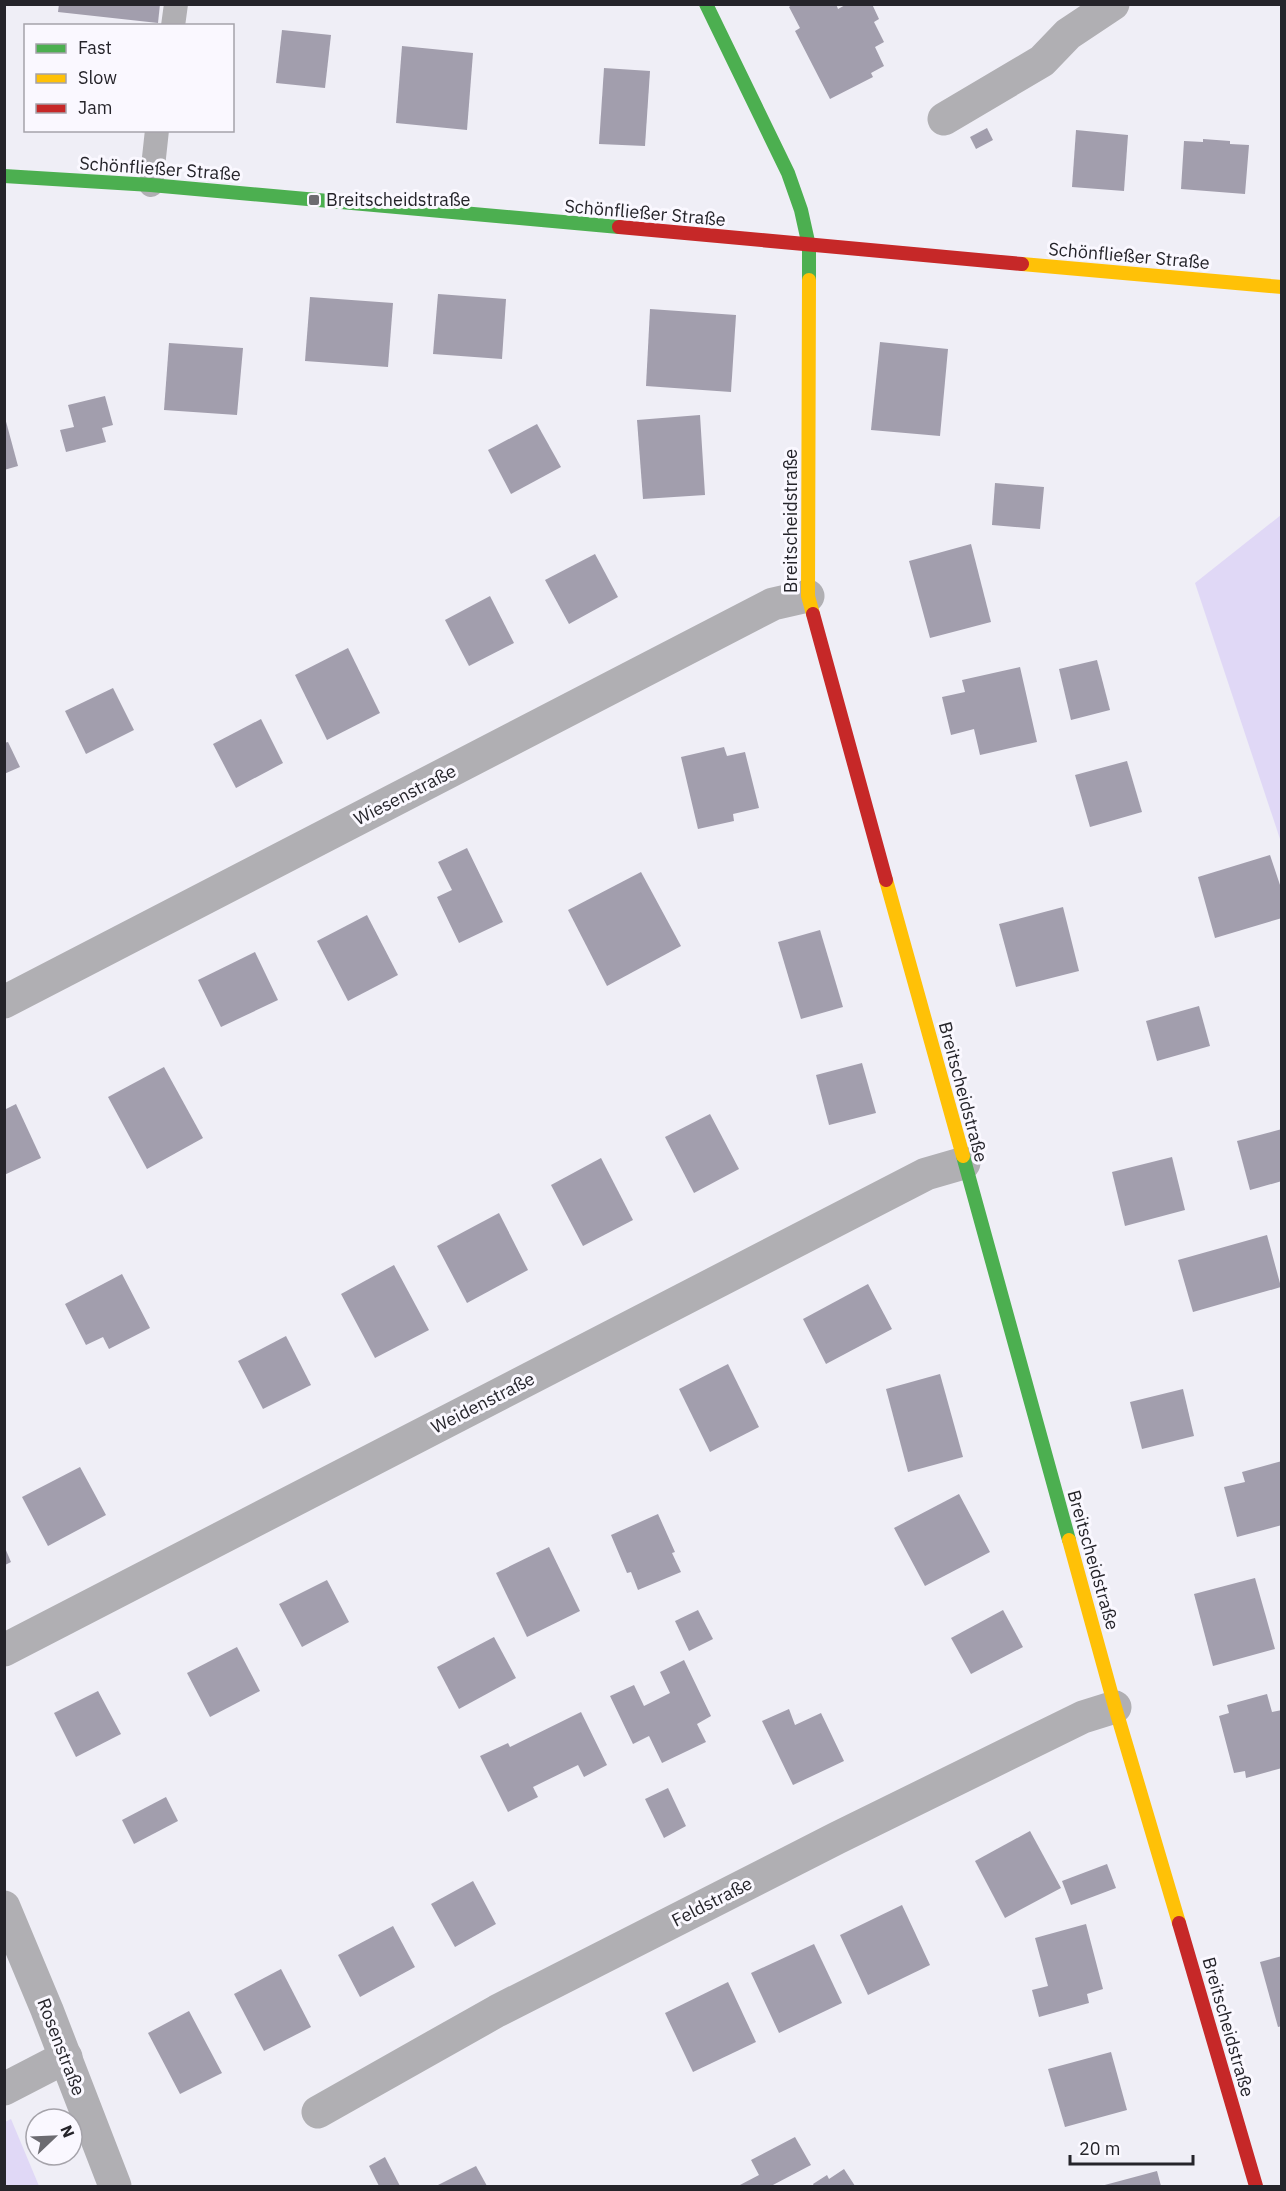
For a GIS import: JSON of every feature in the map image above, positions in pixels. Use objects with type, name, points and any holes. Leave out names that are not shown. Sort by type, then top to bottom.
[{"type":"street","name":"Breitscheidstraße","points":[[706,4],[788,173],[801,210],[809,246],[808,596],[1115,1707],[1256,2187]]},
{"type":"street","points":[[944,119],[1042,61],[1068,34],[1113,4]]},
{"type":"street","name":"Schönfließer Straße","points":[[4,176],[151,185],[1281,287]]},
{"type":"street","name":"Wiesenstraße","points":[[4,1002],[773,604],[808,596]]},
{"type":"street","name":"Weidenstraße","points":[[4,1650],[916,1179],[964,1163]]},
{"type":"street","name":"Feldstraße","points":[[318,2112],[497,2011],[1083,1717],[1115,1707]]},
{"type":"street","name":"Rosenstraße","points":[[4,1908],[66,2057],[115,2187]]},
{"type":"street","points":[[4,2088],[66,2057]]},
{"type":"lane","points":[[172,24],[176,4]]},
{"type":"lane","points":[[151,185],[158,132]]},
{"type":"shaded area","points":[[1281,515],[1281,842],[1195,583]]},
{"type":"shaded area","points":[[11,2119],[24,2150],[24,2167],[31,2167],[39,2186],[5,2186],[5,2122]]},
{"type":"building","points":[[59,4],[160,4],[158,23],[58,12]]},
{"type":"building","points":[[793,4],[836,4],[838,9],[847,4],[872,4],[879,19],[874,22],[884,42],[875,47],[884,66],[871,73],[873,77],[830,99],[795,31],[800,28],[789,7]]},
{"type":"building","points":[[282,30],[331,35],[325,88],[276,83]]},
{"type":"building","points":[[402,46],[473,53],[467,130],[396,123]]},
{"type":"building","points":[[604,68],[650,71],[645,146],[599,144]]},
{"type":"building","points":[[987,128],[993,140],[976,149],[970,137]]},
{"type":"building","points":[[1076,130],[1128,135],[1124,191],[1072,187]]},
{"type":"building","points":[[1203,139],[1249,145],[1245,194],[1181,189],[1184,141],[1203,142]]},
{"type":"building","points":[[438,294],[506,299],[502,359],[433,354]]},
{"type":"building","points":[[310,297],[393,303],[388,367],[305,361]]},
{"type":"building","points":[[650,309],[736,315],[731,392],[646,386]]},
{"type":"building","points":[[880,342],[948,349],[940,436],[871,430]]},
{"type":"building","points":[[169,343],[243,348],[237,415],[164,410]]},
{"type":"building","points":[[105,396],[113,425],[102,428],[106,442],[66,452],[60,430],[74,427],[68,405]]},
{"type":"building","points":[[4,414],[18,466],[4,470]]},
{"type":"building","points":[[700,415],[705,495],[643,499],[637,420]]},
{"type":"building","points":[[537,424],[561,467],[511,494],[488,450]]},
{"type":"building","points":[[995,483],[1044,487],[1040,529],[992,525]]},
{"type":"building","points":[[971,544],[991,622],[930,638],[909,561]]},
{"type":"building","points":[[595,554],[618,597],[569,624],[545,580]]},
{"type":"building","points":[[490,596],[514,643],[469,666],[445,620]]},
{"type":"building","points":[[348,648],[380,713],[327,740],[295,675]]},
{"type":"building","points":[[1097,660],[1110,710],[1071,720],[1059,669]]},
{"type":"building","points":[[1020,667],[1037,742],[980,755],[974,729],[951,735],[942,697],[965,692],[962,680]]},
{"type":"building","points":[[113,688],[134,730],[86,754],[65,711]]},
{"type":"building","points":[[261,719],[283,763],[236,788],[213,744]]},
{"type":"building","points":[[8,742],[20,767],[4,774],[4,743]]},
{"type":"building","points":[[724,747],[727,756],[745,752],[759,808],[733,814],[734,821],[698,829],[681,757]]},
{"type":"building","points":[[1127,761],[1142,812],[1090,827],[1075,775]]},
{"type":"building","points":[[467,848],[503,922],[459,943],[437,897],[452,890],[438,862]]},
{"type":"building","points":[[1270,855],[1282,891],[1282,918],[1215,938],[1198,877]]},
{"type":"building","points":[[641,872],[681,946],[607,986],[568,910]]},
{"type":"building","points":[[1063,907],[1079,971],[1016,987],[999,924]]},
{"type":"building","points":[[367,915],[398,975],[348,1001],[317,941]]},
{"type":"building","points":[[820,930],[843,1007],[801,1019],[778,942]]},
{"type":"building","points":[[255,952],[278,1000],[221,1027],[198,980]]},
{"type":"building","points":[[1199,1006],[1210,1046],[1157,1061],[1146,1021]]},
{"type":"building","points":[[862,1063],[876,1113],[829,1125],[816,1075]]},
{"type":"building","points":[[164,1067],[203,1138],[147,1169],[108,1097]]},
{"type":"building","points":[[16,1104],[41,1158],[4,1175],[4,1110]]},
{"type":"building","points":[[710,1114],[739,1169],[694,1193],[665,1137]]},
{"type":"building","points":[[1282,1129],[1282,1181],[1250,1190],[1237,1141]]},
{"type":"building","points":[[1172,1157],[1185,1210],[1125,1226],[1112,1172]]},
{"type":"building","points":[[601,1158],[633,1220],[583,1246],[551,1185]]},
{"type":"building","points":[[499,1213],[528,1270],[467,1303],[437,1246]]},
{"type":"building","points":[[1267,1235],[1281,1287],[1193,1312],[1178,1260]]},
{"type":"building","points":[[394,1265],[429,1330],[375,1358],[341,1294]]},
{"type":"building","points":[[122,1274],[150,1328],[109,1349],[103,1337],[86,1345],[65,1304]]},
{"type":"building","points":[[868,1284],[892,1329],[826,1364],[803,1319]]},
{"type":"building","points":[[286,1336],[311,1385],[263,1409],[238,1361]]},
{"type":"building","points":[[728,1364],[759,1427],[710,1452],[679,1389]]},
{"type":"building","points":[[940,1374],[963,1457],[908,1472],[886,1389]]},
{"type":"building","points":[[1183,1389],[1194,1436],[1142,1449],[1130,1402]]},
{"type":"building","points":[[1282,1461],[1282,1525],[1237,1537],[1224,1487],[1245,1482],[1242,1472]]},
{"type":"building","points":[[80,1467],[106,1515],[48,1546],[22,1497]]},
{"type":"building","points":[[959,1494],[990,1552],[925,1586],[894,1528]]},
{"type":"building","points":[[658,1514],[681,1572],[638,1590],[631,1572],[627,1573],[611,1535]]},
{"type":"building","points":[[549,1547],[580,1611],[527,1637],[496,1573]]},
{"type":"building","points":[[5,1548],[11,1562],[5,1565]]},
{"type":"building","points":[[1255,1578],[1275,1649],[1213,1666],[1194,1594]]},
{"type":"building","points":[[327,1580],[349,1622],[302,1647],[279,1604]]},
{"type":"building","points":[[698,1610],[713,1639],[689,1651],[675,1621]]},
{"type":"building","points":[[1003,1610],[1023,1647],[971,1674],[951,1638]]},
{"type":"building","points":[[494,1637],[516,1678],[459,1709],[437,1667]]},
{"type":"building","points":[[237,1647],[260,1691],[210,1717],[187,1673]]},
{"type":"building","points":[[684,1660],[711,1716],[697,1724],[706,1742],[662,1763],[649,1736],[633,1744],[610,1696],[634,1685],[644,1706],[670,1693],[660,1672]]},
{"type":"building","points":[[98,1691],[121,1734],[76,1757],[54,1713]]},
{"type":"building","points":[[1267,1694],[1272,1712],[1282,1710],[1282,1768],[1246,1778],[1245,1771],[1234,1773],[1219,1716],[1229,1713],[1227,1705]]},
{"type":"building","points":[[789,1709],[795,1725],[821,1713],[844,1761],[793,1785],[762,1721]]},
{"type":"building","points":[[581,1712],[607,1765],[584,1777],[578,1765],[533,1787],[538,1797],[508,1812],[480,1756],[508,1743],[510,1747]]},
{"type":"building","points":[[668,1788],[686,1826],[664,1838],[645,1799]]},
{"type":"building","points":[[166,1797],[178,1821],[134,1844],[122,1820]]},
{"type":"building","points":[[1030,1831],[1061,1888],[1005,1918],[975,1861]]},
{"type":"building","points":[[1107,1864],[1116,1888],[1071,1905],[1062,1881]]},
{"type":"building","points":[[473,1881],[496,1924],[455,1947],[431,1904]]},
{"type":"building","points":[[902,1905],[930,1965],[868,1995],[840,1935]]},
{"type":"building","points":[[1086,1924],[1103,1989],[1087,1994],[1089,2003],[1039,2017],[1032,1990],[1048,1986],[1035,1938]]},
{"type":"building","points":[[393,1926],[415,1967],[360,1997],[338,1955]]},
{"type":"building","points":[[814,1944],[842,2003],[779,2033],[751,1973]]},
{"type":"building","points":[[1282,1956],[1282,2026],[1278,2027],[1260,1962]]},
{"type":"building","points":[[281,1969],[311,2027],[264,2051],[234,1994]]},
{"type":"building","points":[[728,1982],[756,2042],[693,2072],[665,2013]]},
{"type":"building","points":[[189,2011],[222,2073],[180,2094],[148,2033]]},
{"type":"building","points":[[1111,2052],[1127,2110],[1065,2127],[1048,2069]]},
{"type":"building","points":[[795,2137],[811,2165],[771,2186],[738,2186],[759,2175],[751,2160]]},
{"type":"building","points":[[385,2157],[400,2186],[379,2186],[369,2166]]},
{"type":"building","points":[[476,2166],[487,2186],[436,2186]]},
{"type":"building","points":[[844,2169],[855,2186],[814,2186],[813,2184],[827,2175],[829,2179]]},
{"type":"building","points":[[1157,2171],[1161,2186],[1101,2186]]},
{"type":"traffic: fast","points":[[706,4],[788,173],[801,210],[809,246],[809,280]]},
{"type":"traffic: fast","points":[[4,176],[151,185],[619,227]]},
{"type":"traffic: fast","points":[[963,1156],[1069,1540]]},
{"type":"traffic: slow","points":[[1022,264],[1282,287]]},
{"type":"traffic: slow","points":[[809,280],[808,596],[813,614]]},
{"type":"traffic: slow","points":[[886,880],[963,1156]]},
{"type":"traffic: slow","points":[[1069,1540],[1115,1707],[1179,1923]]},
{"type":"traffic: jam","points":[[619,227],[1022,264]]},
{"type":"traffic: jam","points":[[813,614],[886,880]]},
{"type":"traffic: jam","points":[[1179,1923],[1256,2186]]},
{"type":"place","name":"Breitscheidstraße","points":[[314,200]]}]
